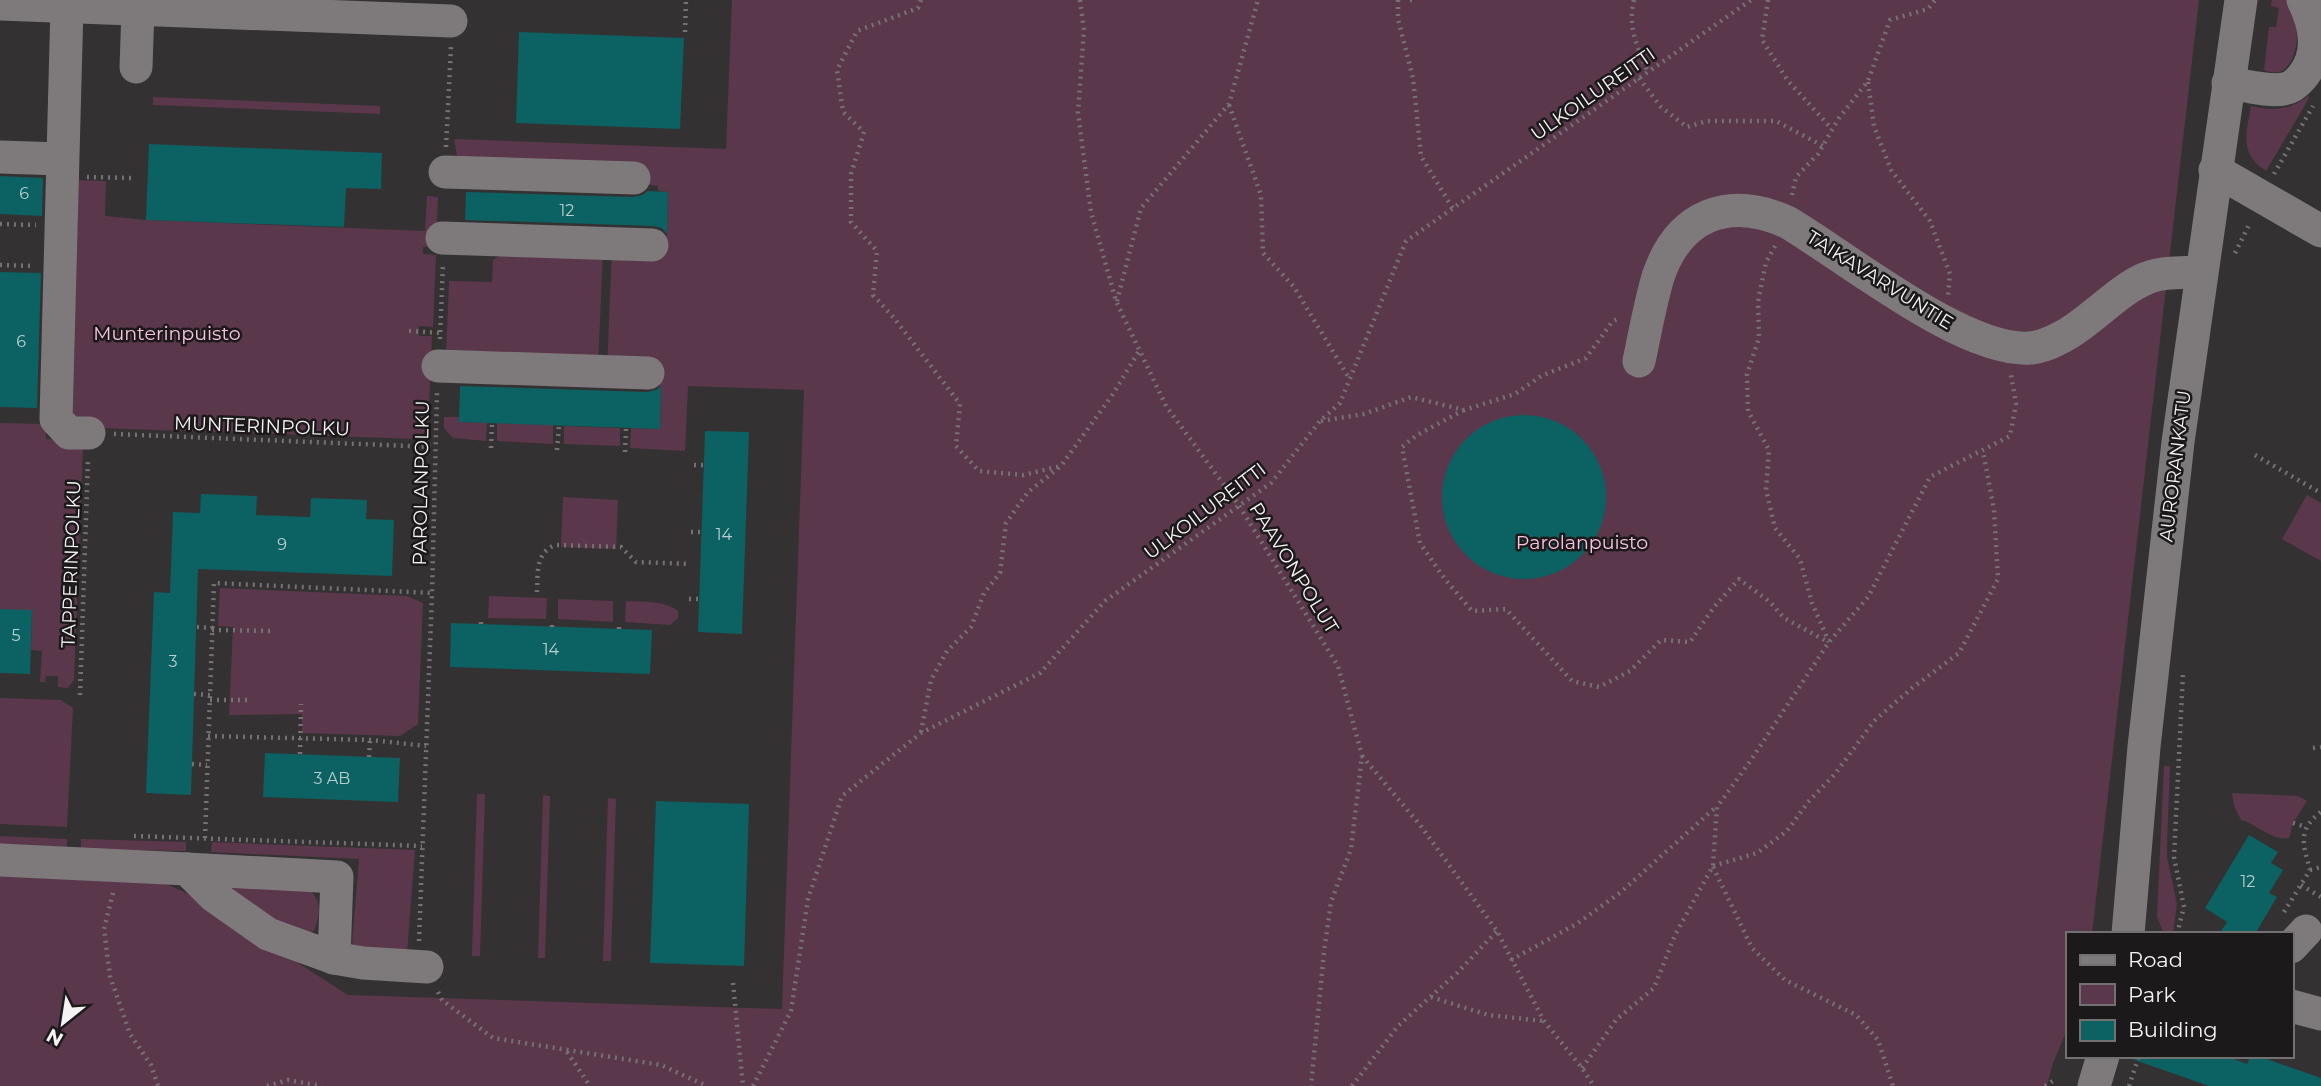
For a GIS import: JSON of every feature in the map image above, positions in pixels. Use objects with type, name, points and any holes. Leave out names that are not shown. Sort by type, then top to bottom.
[{"type":"street","name":"AURORANKATU","points":[[2128,932],[2156,632],[2178,442],[2200,272],[2241,0]]},
{"type":"street","points":[[2228,83],[2284,89],[2305,74],[2311,66],[2317,46],[2315,26],[2304,0]]},
{"type":"street","points":[[0,4],[106,4],[138,9],[452,21]]},
{"type":"street","points":[[67,6],[56,419],[69,433],[89,433]]},
{"type":"street","points":[[136,67],[138,9]]},
{"type":"street","points":[[0,157],[62,167]]},
{"type":"street","points":[[2216,170],[2321,231]]},
{"type":"street","points":[[445,172],[634,178]]},
{"type":"street","name":"TAIKAVARVUNTIE","points":[[1639,361],[1659,275],[1669,252],[1682,234],[1698,222],[1717,212],[1735,209],[1768,214],[1787,222],[1947,324],[2006,346],[2030,348],[2052,342],[2147,278],[2200,272]]},
{"type":"street","points":[[442,239],[652,245]]},
{"type":"street","points":[[438,366],[648,373]]},
{"type":"street","points":[[0,860],[123,850],[187,869],[337,877],[334,958]]},
{"type":"street","points":[[187,869],[214,896],[268,934],[334,958],[363,963],[423,966]]},
{"type":"street","points":[[2293,1007],[2321,1014]]},
{"type":"street","points":[[2094,1086],[2102,1058]]},
{"type":"path","points":[[685,32],[686,0]]},
{"type":"path","points":[[921,0],[918,8],[857,31],[837,70],[843,112],[864,132],[851,174],[851,222],[877,251],[873,295],[960,404],[956,446],[979,471],[1024,475],[1061,466]]},
{"type":"path","name":"PAAVONPOLUT","points":[[1080,0],[1084,30],[1079,113],[1091,212],[1116,301],[1166,406],[1238,505],[1338,666],[1362,756],[1351,849],[1331,902],[1311,1086]]},
{"type":"path","points":[[1116,301],[1141,208],[1229,104],[1258,0]]},
{"type":"path","points":[[1398,0],[1398,19],[1413,78],[1421,156],[1453,209]]},
{"type":"path","points":[[1634,0],[1631,12],[1634,38],[1648,72]]},
{"type":"path","name":"ULKOILUREITTI","points":[[753,1086],[791,1011],[808,899],[842,796],[921,733],[1040,673],[1105,601],[1270,483],[1320,421],[1340,403],[1406,242],[1751,0]]},
{"type":"path","points":[[1768,0],[1762,40],[1788,81],[1832,129]]},
{"type":"path","points":[[1829,642],[1812,603],[1800,559],[1775,528],[1766,490],[1769,450],[1748,411],[1747,374],[1759,338],[1758,302],[1766,262],[1787,222],[1796,177],[1818,154],[1832,129],[1868,81],[1891,20],[1928,9],[1935,0]]},
{"type":"path","points":[[445,172],[452,21]]},
{"type":"path","points":[[1639,78],[1661,107],[1687,127],[1707,121],[1776,121],[1823,146]]},
{"type":"path","points":[[1868,81],[1874,126],[1891,170],[1930,221],[1950,274],[1947,324]]},
{"type":"path","points":[[1229,104],[1261,195],[1263,253],[1294,287],[1349,378]]},
{"type":"path","points":[[2233,258],[2262,197],[2314,105]]},
{"type":"path","points":[[62,167],[132,178]]},
{"type":"path","name":"PAROLANPOLKU","points":[[423,966],[422,846],[442,239]]},
{"type":"path","points":[[1652,304],[1612,322],[1586,358],[1541,376],[1515,394],[1464,410],[1417,435],[1402,447],[1420,543],[1444,578],[1472,611],[1506,608],[1572,681],[1599,687],[1630,671],[1661,640],[1690,642],[1714,607],[1739,579],[1770,602],[1784,618],[1829,642]]},
{"type":"path","points":[[410,331],[441,332]]},
{"type":"path","points":[[1511,960],[1578,923],[1621,892],[1717,807],[1829,642],[1868,597],[1930,477],[2010,436],[2017,404],[2006,346]]},
{"type":"path","points":[[921,733],[931,680],[947,651],[971,627],[985,593],[1000,573],[1006,523],[1028,492],[1061,466],[1113,394],[1139,351]]},
{"type":"path","points":[[1320,421],[1364,414],[1411,397],[1464,410]]},
{"type":"path","points":[[491,448],[492,423]]},
{"type":"path","points":[[557,450],[559,426]]},
{"type":"path","points":[[625,452],[626,428]]},
{"type":"path","name":"MUNTERINPOLKU","points":[[89,433],[434,447]]},
{"type":"path","name":"TAPPERINPOLKU","points":[[80,695],[89,433]]},
{"type":"path","points":[[1713,866],[1757,853],[1787,831],[1808,802],[1835,774],[1874,721],[1959,653],[1998,579],[1994,510],[1983,451]]},
{"type":"path","points":[[2255,455],[2321,493]]},
{"type":"path","points":[[694,465],[704,465]]},
{"type":"path","points":[[691,531],[702,531]]},
{"type":"path","points":[[537,592],[539,560],[548,548],[555,545],[621,547],[636,562],[690,564]]},
{"type":"path","points":[[205,838],[214,583],[432,593]]},
{"type":"path","points":[[689,599],[699,599]]},
{"type":"path","points":[[197,627],[274,631]]},
{"type":"path","points":[[2178,932],[2184,907],[2174,857],[2183,670]]},
{"type":"path","points":[[194,694],[248,700]]},
{"type":"path","points":[[300,704],[300,754]]},
{"type":"path","points":[[208,736],[370,740],[426,746]]},
{"type":"path","points":[[369,757],[370,740]]},
{"type":"path","points":[[2313,748],[2321,747]]},
{"type":"path","points":[[1362,756],[1420,825],[1497,931],[1544,1021],[1594,1086]]},
{"type":"path","points":[[192,764],[207,765]]},
{"type":"path","points":[[1582,1068],[1616,1020],[1654,988],[1675,935],[1713,866],[1717,807]]},
{"type":"path","points":[[2293,931],[2301,885],[2310,870],[2303,836],[2306,827],[2321,812]]},
{"type":"path","points":[[2293,823],[2306,827]]},
{"type":"path","points":[[158,1086],[151,1065],[130,1034],[110,976],[104,929],[123,850],[205,838],[422,846]]},
{"type":"path","points":[[1713,866],[1752,948],[1784,980],[1856,1015],[1878,1040],[1893,1086]]},
{"type":"path","points":[[2310,870],[2321,867]]},
{"type":"path","points":[[2301,885],[2321,897]]},
{"type":"path","points":[[1352,1086],[1398,1026],[1457,973],[1497,931]]},
{"type":"path","points":[[423,966],[442,1000],[493,1038],[661,1065],[707,1086]]},
{"type":"path","points":[[733,983],[743,1086]]},
{"type":"path","points":[[1431,997],[1488,1016],[1544,1021]]},
{"type":"path","points":[[567,1051],[590,1086]]},
{"type":"path","points":[[2130,1086],[2138,1058]]},
{"type":"path","points":[[267,1086],[288,1080],[322,1086]]},
{"type":"path","points":[[2045,1086],[2054,1080]]},
{"type":"green space","name":"Parolanpuisto","points":[[732,0],[2199,0],[2092,932],[2066,932],[2066,1032],[2047,1086],[0,1086],[0,874],[150,880],[171,886],[195,897],[348,995],[782,1009],[804,390],[688,386],[685,451],[630,448],[631,428],[660,429],[661,386],[633,384],[607,369],[612,248],[638,235],[667,236],[668,192],[658,191],[658,186],[457,156],[454,139],[726,149]]},
{"type":"green space","points":[[2272,0],[2288,0],[2297,35],[2294,53],[2287,67],[2273,72],[2264,70],[2269,27],[2276,27],[2279,8],[2271,6]]},
{"type":"green space","points":[[2309,95],[2266,171],[2252,157],[2246,142],[2251,106],[2267,109],[2288,107]]},
{"type":"green space","points":[[153,97],[380,106],[380,114],[153,105]]},
{"type":"green space","name":"Munterinpuisto","points":[[71,180],[106,181],[105,216],[146,220],[425,231],[427,196],[438,197],[436,247],[423,247],[423,254],[436,255],[433,327],[419,326],[419,336],[432,336],[428,429],[417,439],[70,427]]},
{"type":"green space","points":[[603,249],[598,368],[446,353],[449,281],[492,282],[493,260],[499,256]]},
{"type":"green space","points":[[444,417],[459,417],[459,422],[487,423],[486,441],[453,438],[444,428]]},
{"type":"green space","points":[[0,423],[46,424],[46,439],[76,440],[83,446],[74,680],[68,688],[58,687],[58,676],[46,676],[45,682],[40,682],[42,651],[31,650],[32,611],[0,609]]},
{"type":"green space","points":[[497,423],[553,425],[553,444],[497,441]]},
{"type":"green space","points":[[564,426],[620,428],[620,446],[564,444]]},
{"type":"green space","points":[[2307,495],[2321,503],[2321,561],[2282,539]]},
{"type":"green space","points":[[563,497],[618,500],[616,549],[561,547]]},
{"type":"green space","points":[[220,588],[407,596],[423,603],[418,724],[400,736],[302,733],[302,714],[229,715],[233,627],[218,626]]},
{"type":"green space","points":[[489,596],[547,598],[546,619],[488,618]]},
{"type":"green space","points":[[558,599],[613,601],[613,622],[558,619]]},
{"type":"green space","points":[[626,601],[666,605],[678,611],[678,618],[670,625],[625,622]]},
{"type":"green space","points":[[0,698],[61,700],[73,708],[67,827],[0,824]]},
{"type":"green space","points":[[2164,766],[2170,766],[2167,857],[2177,904],[2173,932],[2163,932],[2157,917]]},
{"type":"green space","points":[[2232,793],[2298,796],[2307,801],[2293,823],[2289,838],[2283,838],[2241,820],[2234,806]]},
{"type":"green space","points":[[477,794],[485,794],[480,956],[472,956]]},
{"type":"green space","points":[[543,795],[550,796],[545,958],[538,958]]},
{"type":"green space","points":[[608,798],[616,799],[611,961],[603,961]]},
{"type":"green space","points":[[0,836],[67,839],[67,847],[0,844]]},
{"type":"green space","points":[[81,839],[186,842],[186,851],[81,849]]},
{"type":"green space","points":[[212,842],[415,850],[407,954],[362,952],[352,943],[359,859],[211,852]]},
{"type":"green space","points":[[214,881],[309,889],[317,899],[319,909],[314,931],[301,936]]},
{"type":"building","points":[[519,32],[684,38],[680,129],[516,123]]},
{"type":"building","points":[[149,144],[382,153],[381,189],[346,188],[344,227],[146,220]]},
{"type":"building","points":[[0,176],[43,178],[42,216],[0,214]]},
{"type":"building","points":[[648,191],[668,192],[667,234],[662,228],[653,226],[465,220],[466,192],[633,197]]},
{"type":"building","points":[[0,272],[41,273],[37,408],[0,407]]},
{"type":"building","points":[[460,386],[647,392],[661,386],[660,429],[459,422]]},
{"type":"building","points":[[1524,415],[1555,421],[1582,439],[1600,466],[1606,497],[1600,528],[1582,555],[1555,573],[1524,579],[1493,573],[1466,555],[1448,528],[1442,497],[1448,466],[1466,439],[1493,421]]},
{"type":"building","points":[[705,431],[749,432],[742,634],[698,632]]},
{"type":"building","points":[[201,494],[257,496],[256,515],[310,517],[311,498],[367,500],[366,519],[394,520],[392,576],[198,569],[191,795],[146,793],[154,592],[170,593],[173,512],[200,513]]},
{"type":"building","points":[[0,609],[32,610],[30,674],[0,673]]},
{"type":"building","points":[[451,623],[652,630],[650,674],[450,667]]},
{"type":"building","points":[[265,753],[400,758],[398,802],[263,797]]},
{"type":"building","points":[[656,801],[749,804],[744,966],[650,963]]},
{"type":"building","points":[[2249,835],[2278,852],[2271,863],[2283,870],[2269,893],[2277,897],[2256,932],[2220,932],[2227,922],[2205,908]]},
{"type":"building","points":[[2231,1058],[2247,1064],[2249,1058],[2264,1058],[2321,1078],[2321,1086],[2209,1086],[2132,1059]]}]
